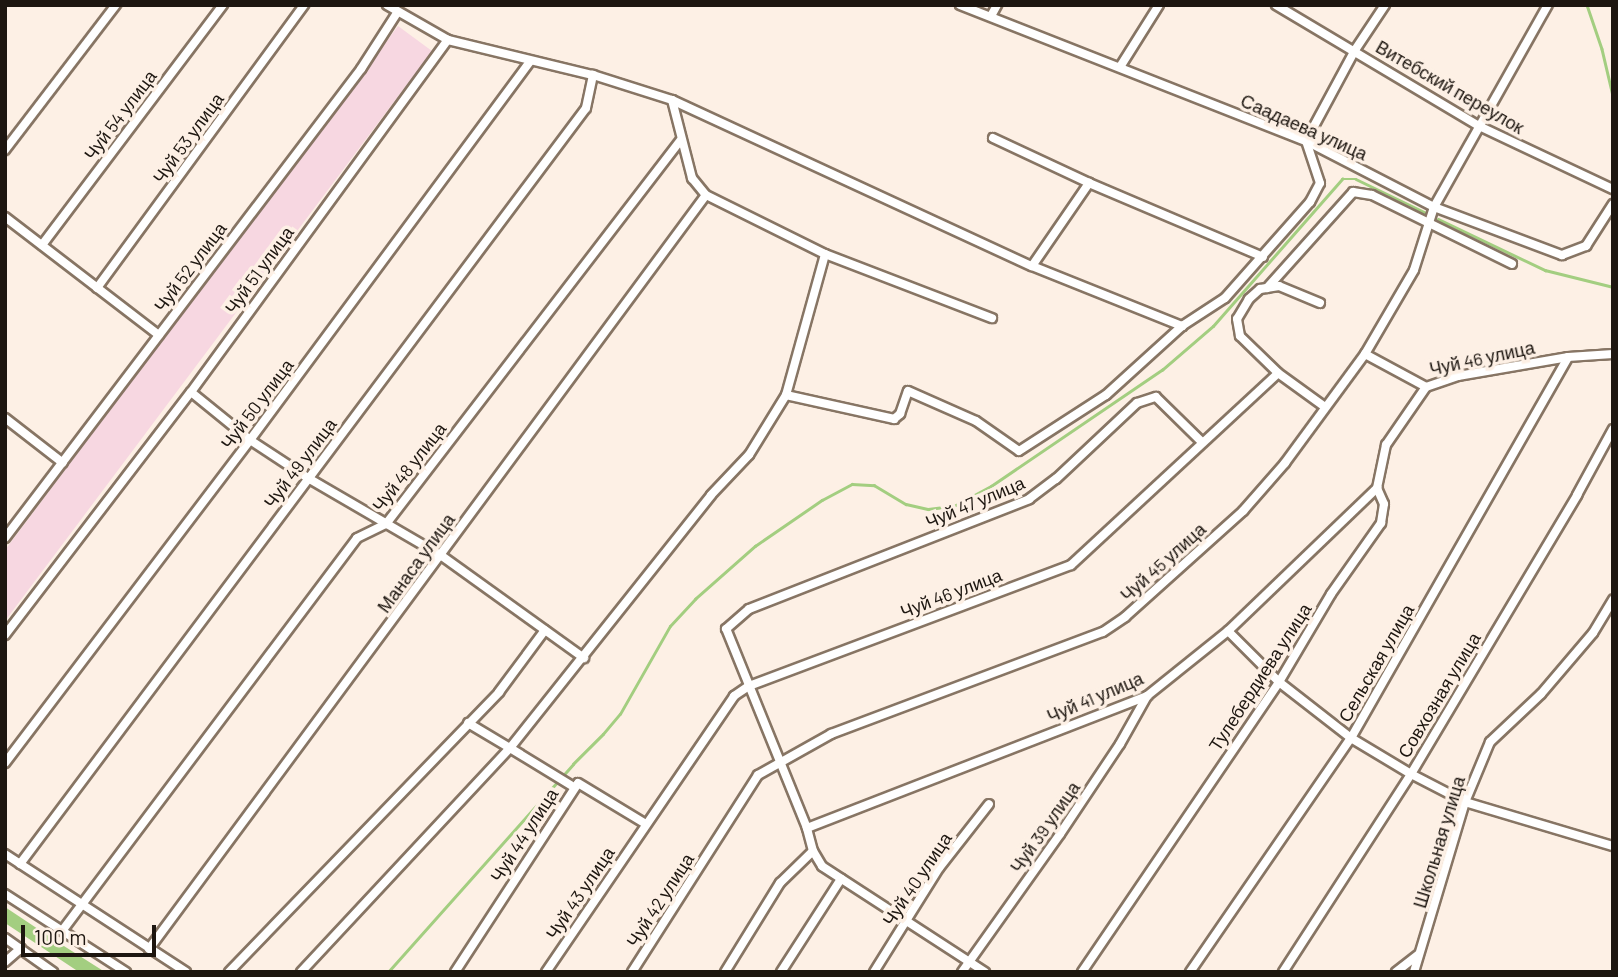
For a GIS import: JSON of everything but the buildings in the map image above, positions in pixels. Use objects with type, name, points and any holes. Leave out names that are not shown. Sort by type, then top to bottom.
[{"type":"street","points":[[5,150],[116,5]]},
{"type":"street","name":"Чуй 54 улица","points":[[42,244],[223,5]]},
{"type":"street","name":"Чуй 53 улица","points":[[97,288],[304,5]]},
{"type":"street","points":[[387,5],[448,40],[483,46],[530,62],[593,75],[672,100],[1032,266],[1182,326]]},
{"type":"street","name":"Саадаева улица","points":[[961,5],[1306,141],[1434,207],[1562,255],[1586,246],[1613,204]]},
{"type":"street","points":[[991,16],[997,5]]},
{"type":"street","points":[[1120,67],[1159,5]]},
{"type":"street","name":"Витебский переулок","points":[[1276,5],[1479,126],[1613,189]]},
{"type":"street","points":[[786,395],[894,419],[901,414],[908,391],[976,421],[1019,451],[1106,395],[1182,326],[1225,298],[1310,202],[1320,183],[1306,141],[1355,50],[1385,5]]},
{"type":"street","points":[[1479,126],[1548,5]]},
{"type":"street","name":"Чуй 52 улица","points":[[5,538],[361,69],[397,13]]},
{"type":"street","name":"Чуй 51 улица","points":[[5,635],[191,392],[448,40]]},
{"type":"street","name":"Чуй 50 улица","points":[[5,763],[250,440],[530,62]]},
{"type":"street","name":"Чуй 49 улица","points":[[20,864],[586,108],[593,75]]},
{"type":"street","points":[[672,100],[680,141],[692,178],[706,195],[825,254],[992,318]]},
{"type":"street","name":"Чуй 45 улица","points":[[715,845],[758,775],[831,734],[1103,632],[1125,617],[1243,511],[1285,463],[1366,354],[1414,270],[1434,207],[1479,126]]},
{"type":"street","points":[[993,138],[1089,183],[1263,257]]},
{"type":"street","name":"Чуй 48 улица","points":[[62,931],[357,538],[386,524],[680,141]]},
{"type":"street","points":[[1032,266],[1089,183]]},
{"type":"street","points":[[1267,288],[1353,192],[1372,195],[1512,264]]},
{"type":"street","name":"Манаса улица","points":[[149,949],[442,556],[706,195]]},
{"type":"street","points":[[5,217],[159,335]]},
{"type":"street","points":[[301,972],[510,748],[711,495],[749,455],[786,395],[825,254]]},
{"type":"street","points":[[1320,303],[1279,286],[1260,289],[1249,299],[1237,319],[1240,336],[1279,373],[1325,407]]},
{"type":"street","name":"Чуй 46 улица","points":[[1366,354],[1426,387],[1458,376],[1568,357],[1613,354]]},
{"type":"street","name":"Сельская улица","points":[[1190,972],[1351,738],[1568,357]]},
{"type":"street","name":"Чуй 46 улица","points":[[644,827],[734,696],[749,686],[1071,565],[1279,373]]},
{"type":"street","name":"Тулебердиева улица","points":[[1082,972],[1279,682],[1331,594],[1381,523],[1384,504],[1377,488],[1386,444],[1426,387]]},
{"type":"street","points":[[191,392],[250,440],[308,478],[442,556],[584,658]]},
{"type":"street","name":"Чуй 47 улица","points":[[749,686],[726,629],[749,609],[1029,499],[1056,478],[1137,403],[1156,397],[1202,442]]},
{"type":"street","points":[[5,418],[63,463]]},
{"type":"street","name":"Совхозная улица","points":[[1283,972],[1411,774],[1577,495],[1613,429]]},
{"type":"street","name":"Чуй 41 улица","points":[[807,828],[1147,696],[1227,631],[1377,488]]},
{"type":"street","name":"Школьная улица","points":[[1414,972],[1422,953],[1465,802],[1490,741],[1541,694],[1593,633],[1613,600]]},
{"type":"street","points":[[229,972],[499,692],[545,630]]},
{"type":"street","points":[[1227,631],[1279,682],[1351,738],[1411,774],[1465,802],[1613,846]]},
{"type":"street","points":[[749,686],[807,828],[813,851],[822,866],[985,972]]},
{"type":"street","name":"Чуй 39 улица","points":[[962,972],[1060,834],[1120,744],[1147,696]]},
{"type":"street","points":[[468,723],[574,788]]},
{"type":"street","name":"Чуй 44 улица","points":[[455,972],[578,783],[589,786],[644,827]]},
{"type":"street","name":"Чуй 40 улица","points":[[874,972],[908,922],[939,868],[989,804]]},
{"type":"street","name":"Чуй 43 улица","points":[[546,972],[644,827]]},
{"type":"street","name":"Чуй 42 улица","points":[[632,972],[715,845]]},
{"type":"street","points":[[725,972],[780,883],[813,851]]},
{"type":"street","points":[[5,854],[186,972]]},
{"type":"street","points":[[781,972],[841,878]]},
{"type":"street","points":[[5,894],[126,972]]},
{"type":"street","points":[[5,938],[53,972]]},
{"type":"street","points":[[5,962],[20,948]]},
{"type":"street","points":[[1396,972],[1422,953]]},
{"type":"street","points":[[1087,964],[1096,972]]},
{"type":"shaded area","points":[[398,26],[432,51],[5,621],[5,550]]},
{"type":"shaded area","points":[[5,907],[105,972],[79,972],[5,923]]},
{"type":"waterway","points":[[1587,5],[1602,49],[1613,96]]},
{"type":"waterway","points":[[388,972],[620,714],[670,626],[695,599],[755,546],[822,500],[852,484],[874,485],[906,504],[928,509],[954,506],[991,486],[1162,370],[1213,326],[1342,179],[1356,179],[1424,212]]},
{"type":"waterway","points":[[1438,219],[1545,270],[1613,287]]}]
